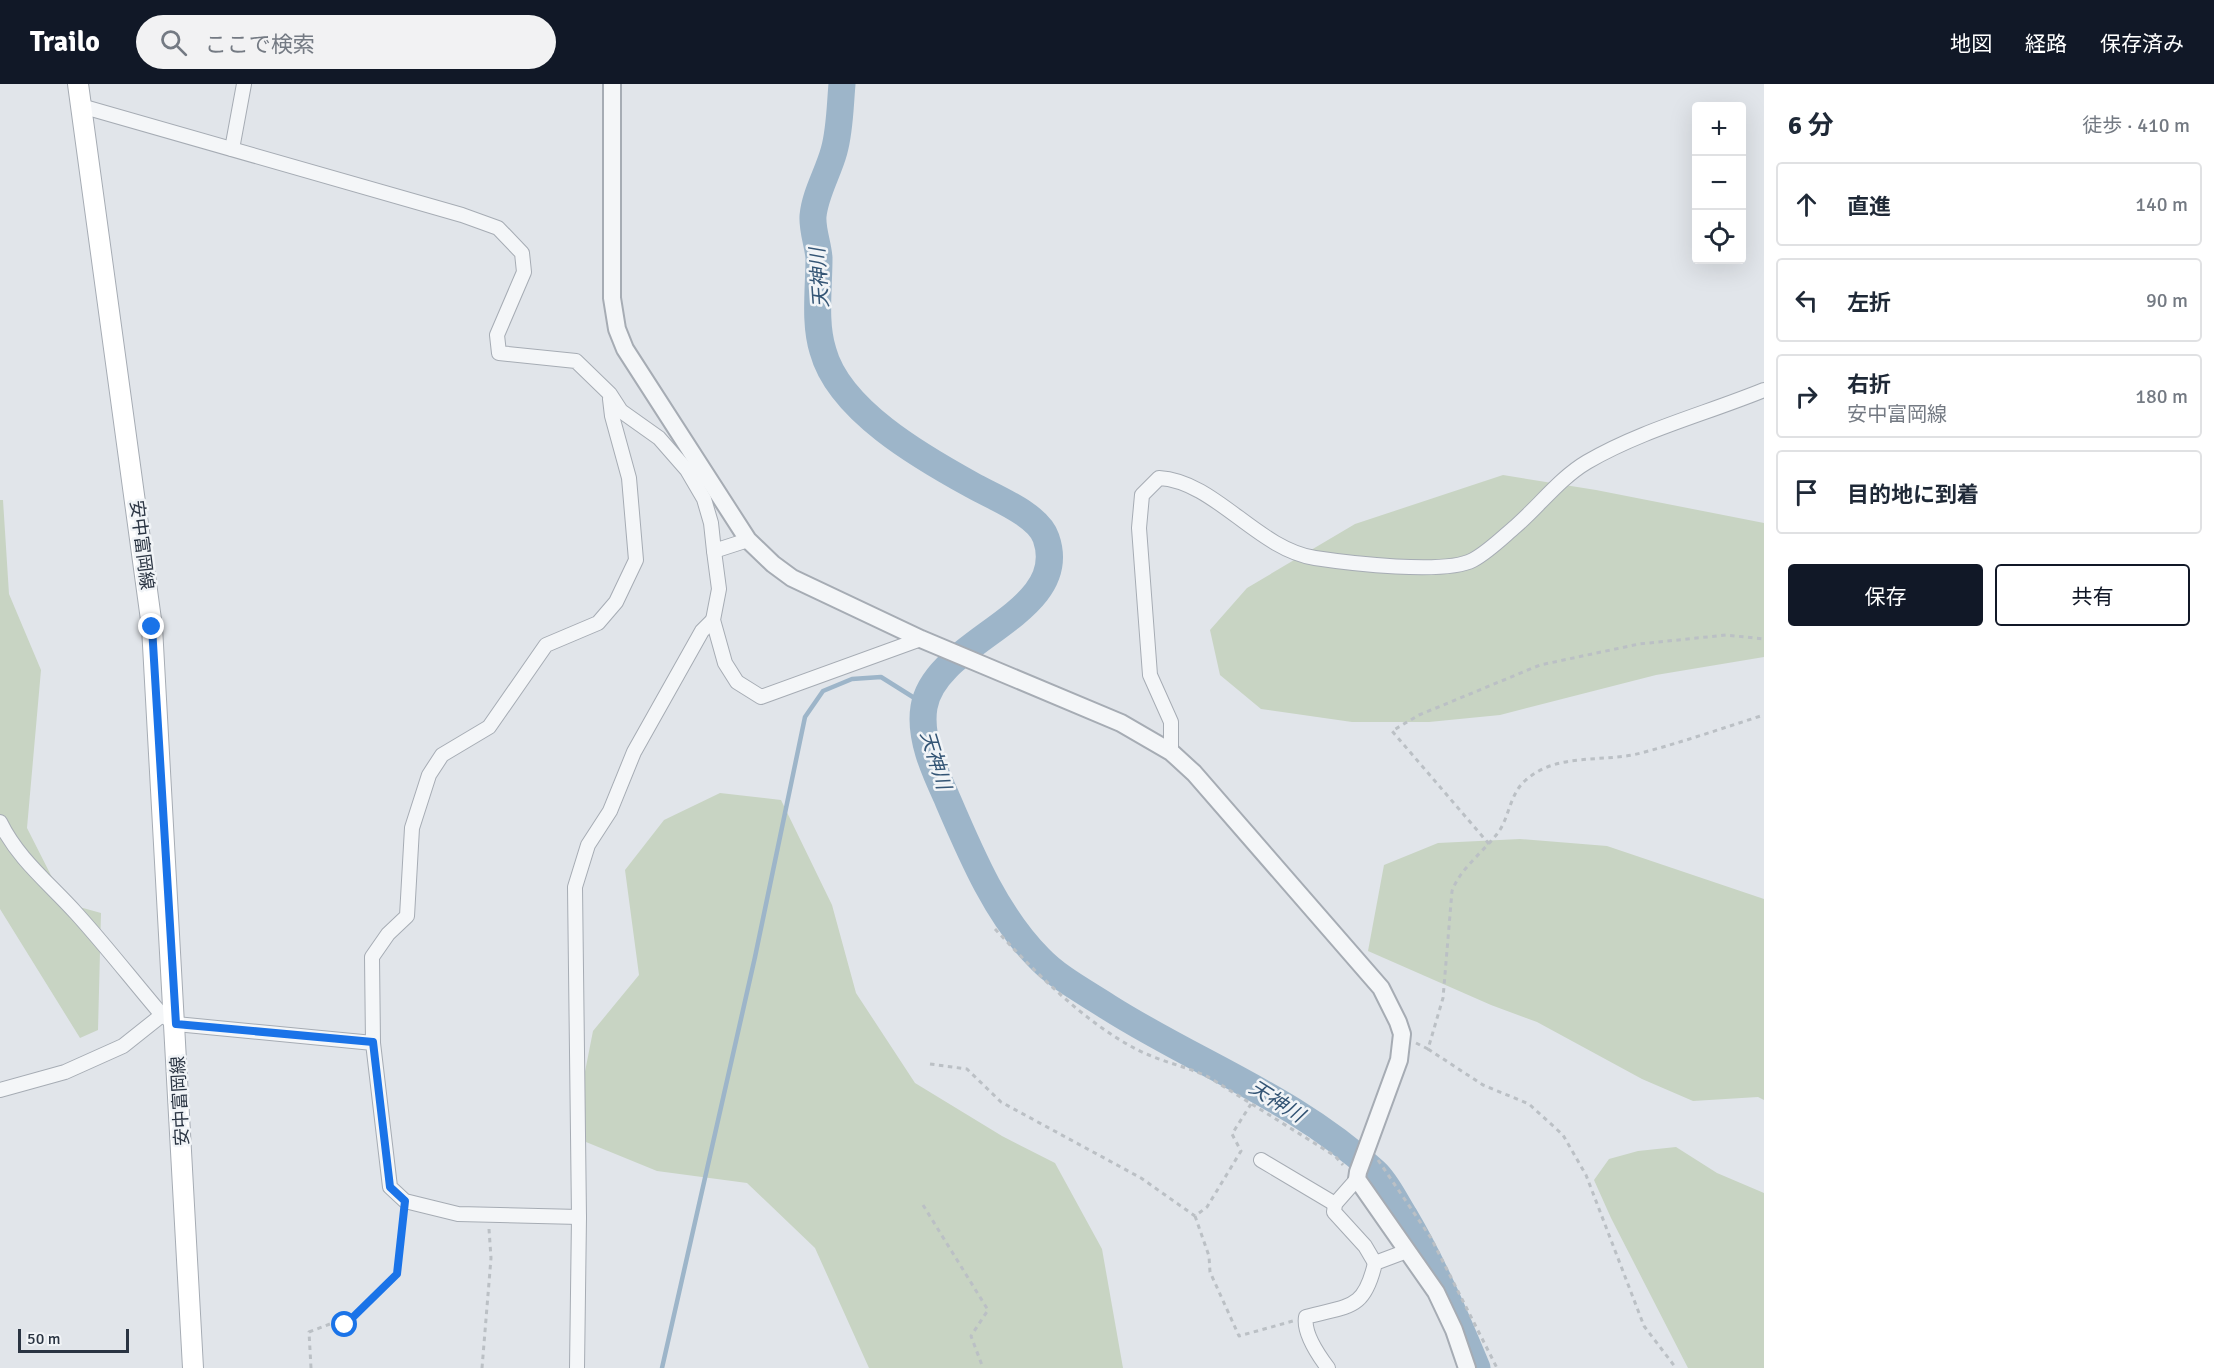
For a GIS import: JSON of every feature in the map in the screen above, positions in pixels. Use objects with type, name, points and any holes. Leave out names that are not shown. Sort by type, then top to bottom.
[{"type":"main road","name":"安中富岡線","points":[[78,84],[152,627],[169,1019],[193,1368]]},
{"type":"street","points":[[232,149],[244,84]]},
{"type":"street","points":[[612,84],[612,298],[617,329],[635,368],[748,540],[772,564],[792,578],[921,639],[1121,723],[1171,752],[1194,773],[1381,988],[1398,1022],[1401,1034],[1399,1060],[1357,1175],[1335,1204],[1334,1212],[1338,1220],[1365,1246],[1375,1263],[1369,1289],[1354,1304],[1306,1317],[1305,1323],[1311,1338],[1328,1368]]},
{"type":"street","points":[[81,106],[462,215],[498,228],[522,253],[524,272],[497,335],[500,353],[528,354],[576,361],[610,394],[621,411],[659,438],[687,470],[704,499],[711,523],[719,589],[713,620],[725,663],[737,682],[761,697],[921,639]]},
{"type":"street","points":[[1171,752],[1171,722],[1150,675],[1139,528],[1142,495],[1159,478],[1189,486],[1280,548],[1297,555],[1341,562],[1437,567],[1473,561],[1518,524],[1579,467],[1613,447],[1764,390]]},
{"type":"street","points":[[579,1217],[458,1214],[405,1201],[390,1187],[373,1042],[372,957],[388,934],[407,916],[412,828],[429,775],[442,755],[489,727],[546,645],[598,623],[616,602],[636,560],[629,478],[612,416],[610,394]]},
{"type":"street","points":[[714,551],[748,540]]},
{"type":"street","points":[[577,1368],[579,1217],[575,887],[588,844],[610,811],[634,752],[702,631],[713,620]]},
{"type":"street","points":[[0,822],[10,843],[76,912],[169,1019]]},
{"type":"street","points":[[0,1090],[65,1072],[123,1046],[169,1019],[373,1042]]},
{"type":"street","points":[[1261,1160],[1335,1204]]},
{"type":"street","points":[[1357,1175],[1436,1292],[1454,1330],[1467,1368]]},
{"type":"street","points":[[1375,1263],[1407,1251]]},
{"type":"path","points":[[1489,844],[1392,731],[1419,715],[1540,665],[1639,645],[1726,635],[1764,639]]},
{"type":"path","points":[[1428,1049],[1443,998],[1452,891],[1456,879],[1503,827],[1512,799],[1527,779],[1558,764],[1577,758],[1614,759],[1642,753],[1764,715]]},
{"type":"path","points":[[995,929],[1034,970],[1088,1016],[1137,1050],[1193,1069],[1335,1156],[1357,1175]]},
{"type":"path","points":[[1401,1034],[1483,1084],[1529,1104],[1563,1135],[1587,1175],[1644,1326],[1676,1368]]},
{"type":"path","points":[[930,1064],[967,1070],[1001,1101],[1141,1178],[1195,1216],[1209,1256],[1210,1272],[1239,1336],[1306,1317]]},
{"type":"path","points":[[1195,1216],[1207,1207],[1241,1151],[1232,1134],[1251,1104]]},
{"type":"path","points":[[1368,1149],[1431,1238],[1497,1368]]},
{"type":"path","points":[[311,1368],[309,1332],[330,1324],[345,1325],[397,1274],[405,1201]]},
{"type":"path","points":[[923,1206],[988,1310],[971,1336],[983,1368]]},
{"type":"path","points":[[482,1368],[491,1258],[489,1215]]},
{"type":"green space","points":[[1503,475],[1596,490],[1764,523],[1764,657],[1656,675],[1500,715],[1429,722],[1352,722],[1261,709],[1220,675],[1210,630],[1247,588],[1355,524]]},
{"type":"green space","points":[[0,500],[3,500],[9,594],[41,670],[27,828],[65,903],[101,913],[98,1030],[80,1038],[0,909]]},
{"type":"green space","points":[[720,793],[781,800],[832,905],[856,993],[915,1083],[1002,1136],[1055,1163],[1102,1249],[1123,1368],[869,1368],[815,1248],[747,1183],[657,1171],[586,1142],[578,1107],[593,1031],[639,975],[625,870],[664,820]]},
{"type":"green space","points":[[1520,839],[1607,846],[1764,899],[1764,1100],[1758,1097],[1693,1101],[1642,1079],[1537,1022],[1491,1005],[1368,951],[1384,865],[1438,843]]},
{"type":"green space","points":[[1676,1147],[1717,1173],[1764,1193],[1764,1368],[1688,1368],[1594,1180],[1609,1159],[1638,1151]]},
{"type":"waterway","name":"天神川","points":[[842,84],[836,143],[816,200],[813,216],[819,258],[820,340],[832,373],[846,393],[884,430],[929,461],[1025,514],[1034,521],[1046,538],[1049,565],[1040,587],[1022,607],[951,663],[934,683],[924,707],[924,730],[929,753],[985,882],[1024,941],[1055,972],[1142,1027],[1279,1102],[1344,1146],[1375,1172],[1391,1192],[1425,1252],[1477,1368]]},
{"type":"waterway","points":[[662,1368],[755,957],[805,717],[823,691],[852,679],[881,677],[924,704]]},
{"type":"route","points":[[152,627],[176,1024],[373,1042],[390,1187],[405,1201],[397,1274],[345,1325]]}]
